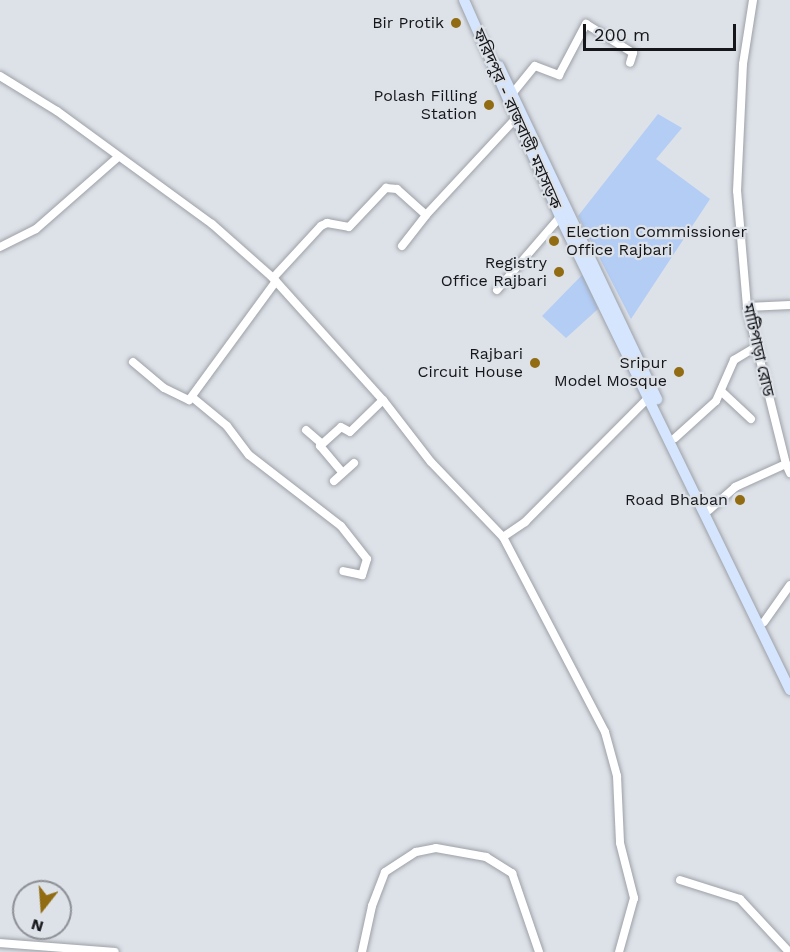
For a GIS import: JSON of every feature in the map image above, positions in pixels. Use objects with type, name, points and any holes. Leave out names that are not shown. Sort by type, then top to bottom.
[{"type":"main road","name":"ফরিদপুর - রাজবাড়ী মহাসড়ক","points":[[464,0],[560,217],[790,690]]},
{"type":"main road","name":"ফরিদপুর - রাজবাড়ী মহাসড়ক","points":[[470,0],[512,94],[517,116],[790,674]]},
{"type":"street","name":"মাটিপাড়া রোড","points":[[753,0],[743,64],[737,191],[747,307],[790,473]]},
{"type":"street","points":[[512,94],[535,66],[560,75],[586,24],[633,53],[630,63]]},
{"type":"street","points":[[0,76],[57,111],[117,158],[212,224],[274,280],[383,400],[431,462],[503,537],[605,732],[617,776],[620,843],[634,898],[619,952]]},
{"type":"street","points":[[402,246],[426,216],[517,116]]},
{"type":"street","points":[[0,247],[36,229],[117,158]]},
{"type":"street","points":[[133,362],[164,388],[185,400],[192,397],[274,280],[321,226],[327,223],[349,227],[386,188],[397,189],[426,216]]},
{"type":"street","points":[[497,290],[560,217]]},
{"type":"street","points":[[747,307],[790,305]]},
{"type":"street","points":[[675,438],[701,418],[722,391],[730,365],[756,347]]},
{"type":"street","points":[[722,391],[751,419]]},
{"type":"street","points":[[192,397],[227,426],[249,455],[341,526],[367,559],[362,575],[343,571]]},
{"type":"street","points":[[503,537],[525,522],[648,398]]},
{"type":"street","points":[[342,472],[321,449],[322,444],[340,427],[350,432],[383,400]]},
{"type":"street","points":[[306,430],[322,444]]},
{"type":"street","points":[[334,481],[354,463]]},
{"type":"street","points":[[709,510],[735,488],[786,464]]},
{"type":"street","points":[[764,622],[790,585]]},
{"type":"street","points":[[362,952],[372,906],[385,872],[416,852],[436,848],[486,857],[512,873],[539,952]]},
{"type":"street","points":[[681,880],[740,899],[789,952]]},
{"type":"street","points":[[0,943],[116,952]]},
{"type":"shaded area","points":[[658,114],[682,128],[656,159],[710,199],[631,319],[578,216]]},
{"type":"shaded area","points":[[583,274],[598,309],[566,338],[542,316]]},
{"type":"place","name":"Bir Protik","points":[[456,23]]},
{"type":"place","name":"Polash Filling Station","points":[[489,105]]},
{"type":"place","name":"Election Commissioner Office Rajbari","points":[[554,241]]},
{"type":"place","name":"Registry Office Rajbari","points":[[559,272]]},
{"type":"place","name":"Rajbari Circuit House","points":[[535,363]]},
{"type":"place","name":"Sripur Model Mosque","points":[[679,372]]},
{"type":"place","name":"Road Bhaban","points":[[740,500]]}]
